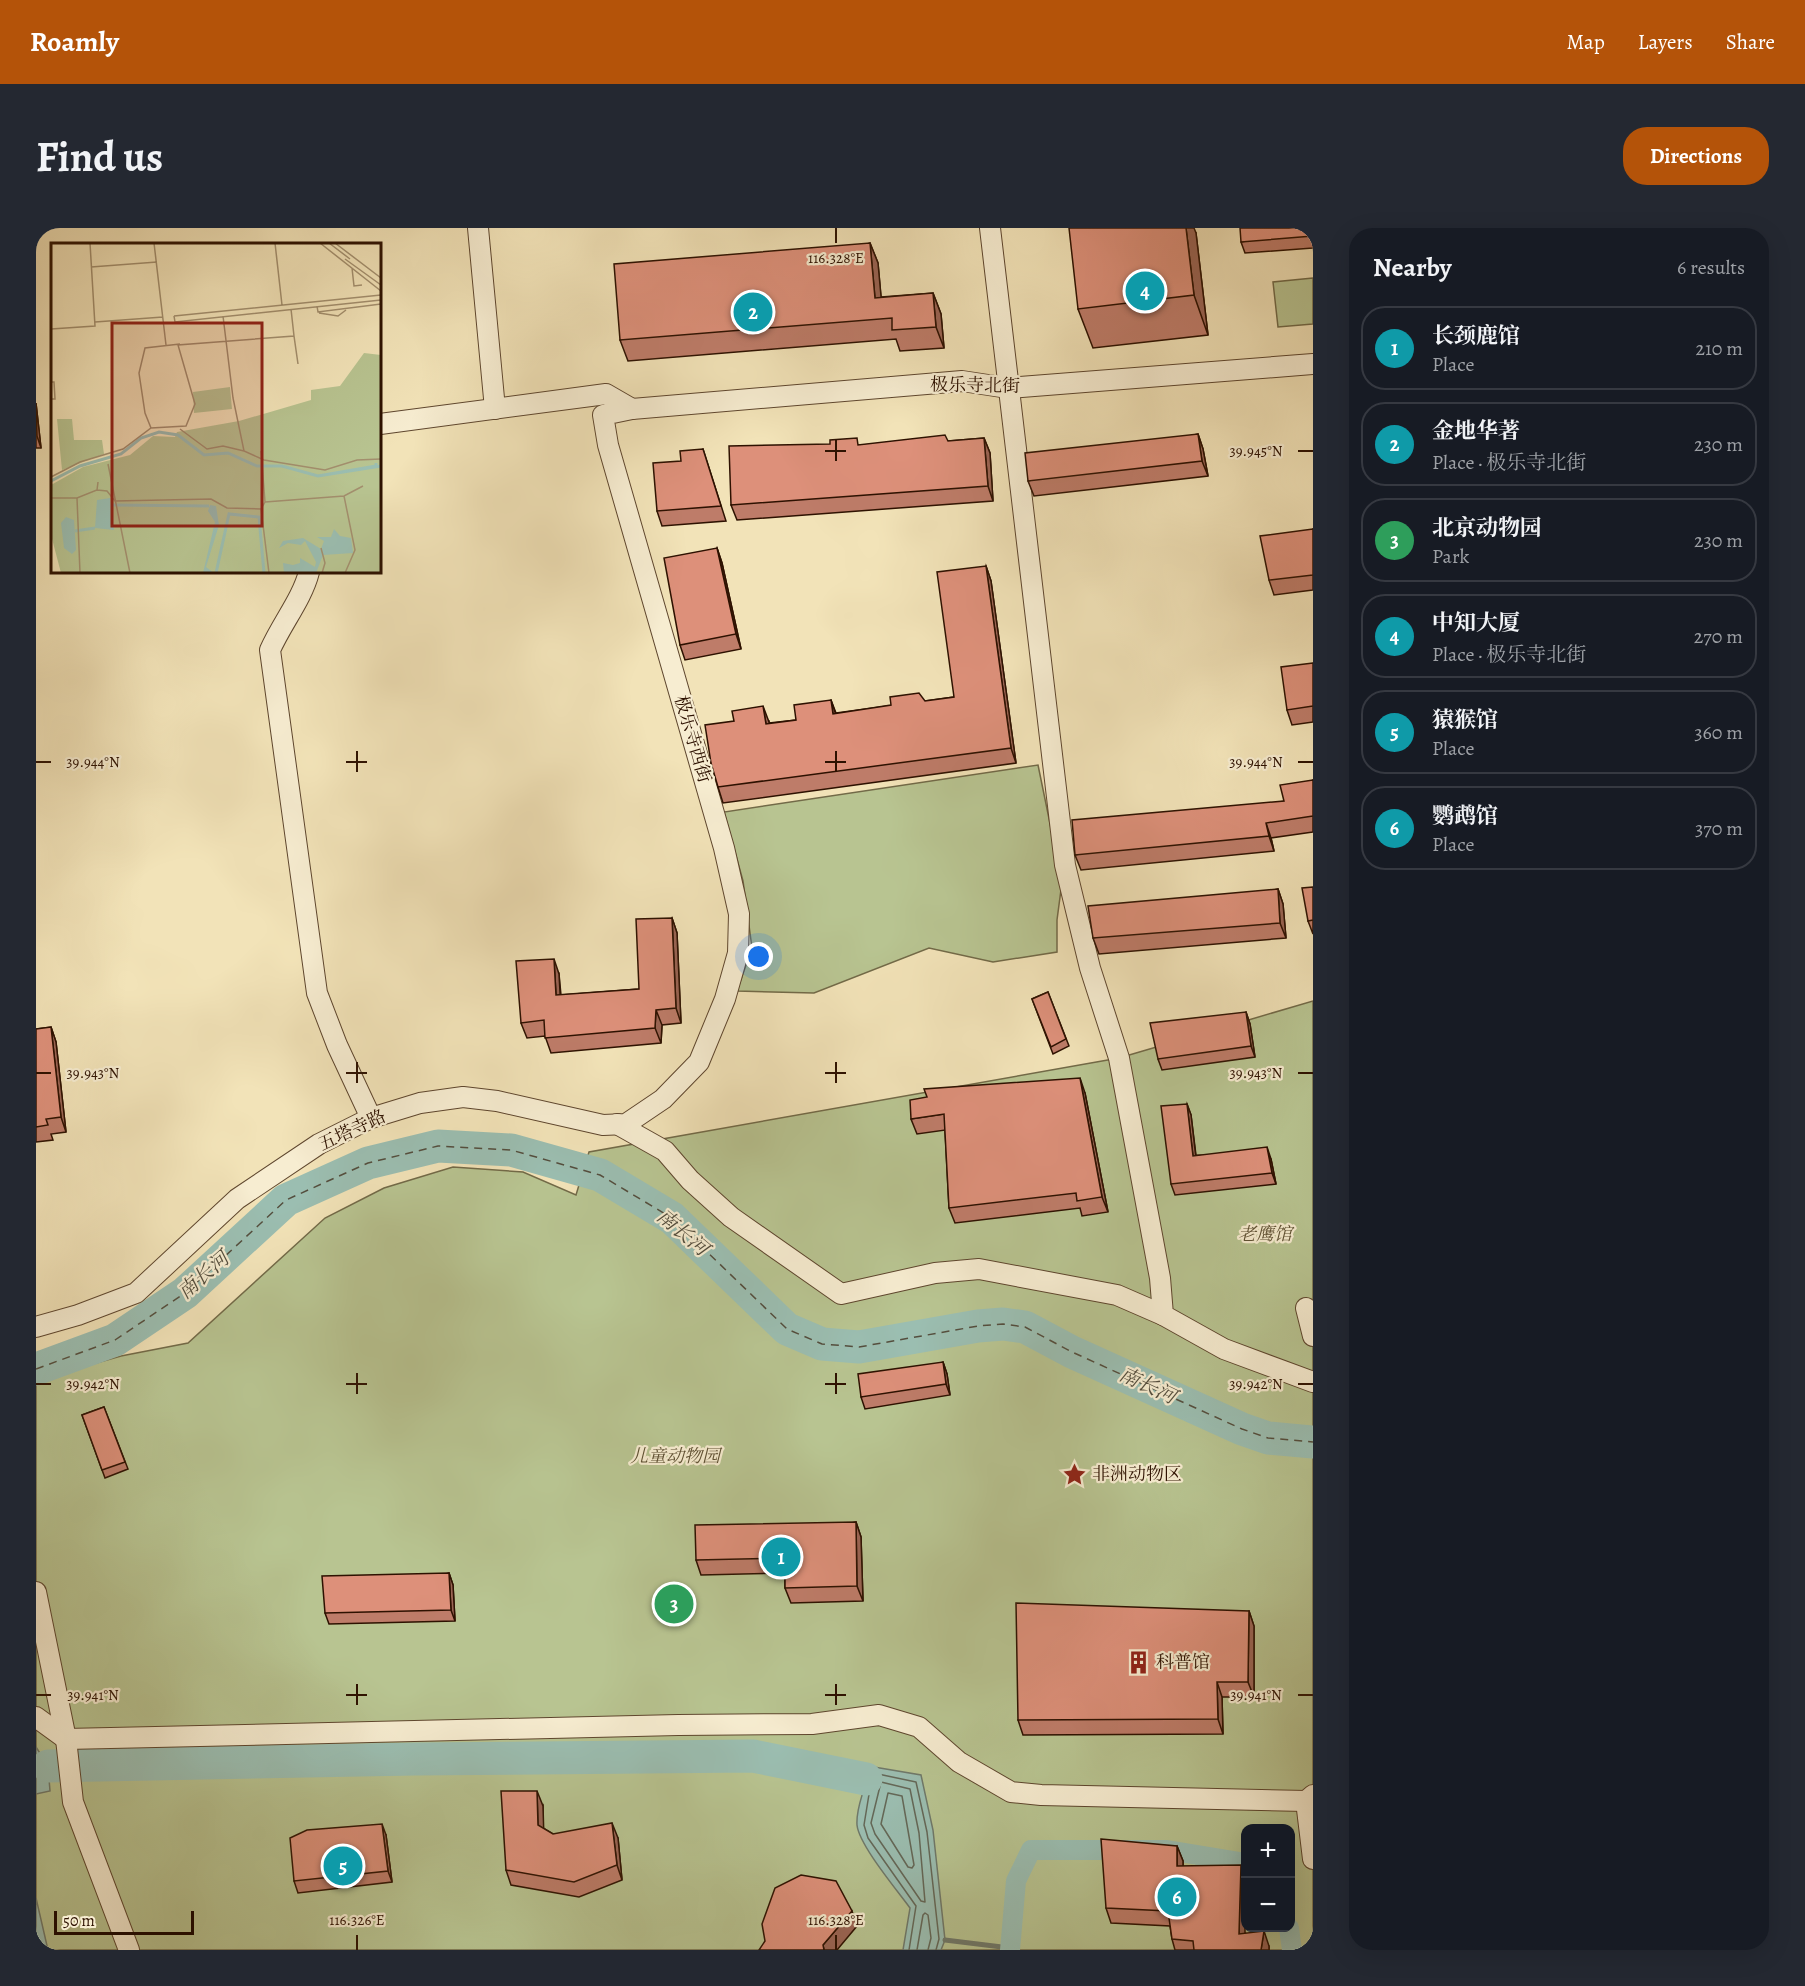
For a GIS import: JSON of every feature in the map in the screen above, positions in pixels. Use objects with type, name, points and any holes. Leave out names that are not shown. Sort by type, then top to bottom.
[{"type":"street","points":[[478,228],[495,409]]},
{"type":"street","points":[[990,228],[1065,865],[1090,968],[1119,1058],[1160,1278],[1163,1315]]},
{"type":"street","name":"极乐寺北街","points":[[603,415],[632,409],[962,381],[1008,388],[1313,364]]},
{"type":"street","points":[[381,424],[606,394],[632,409]]},
{"type":"street","name":"极乐寺西街","points":[[603,415],[608,445],[724,848],[739,914],[738,953],[725,999],[699,1062]]},
{"type":"street","points":[[309,573],[305,588],[282,623],[270,650],[316,993],[371,1118]]},
{"type":"street","name":"五塔寺路","points":[[36,1327],[78,1316],[136,1293],[237,1199],[319,1143],[371,1118],[420,1103],[462,1098],[497,1101],[603,1125],[626,1124],[663,1099],[699,1062]]},
{"type":"street","points":[[617,1124],[665,1151],[690,1180],[731,1217],[841,1294],[935,1274],[979,1269],[1117,1295],[1163,1315],[1224,1349],[1313,1382]]},
{"type":"street","points":[[1306,1308],[1313,1336]]},
{"type":"street","points":[[36,1592],[66,1739],[73,1802],[129,1950]]},
{"type":"street","points":[[36,1717],[66,1739],[812,1724],[879,1715],[919,1727],[959,1762],[1011,1792],[1041,1795],[1310,1798],[1313,1859]]},
{"type":"green space","points":[[1313,278],[1313,324],[1278,327],[1273,282]]},
{"type":"green space","points":[[1038,765],[1062,882],[1057,920],[1057,952],[993,962],[929,948],[814,993],[737,991],[752,948],[743,881],[724,812]]},
{"type":"green space","points":[[1313,1001],[1313,1950],[36,1950],[36,1380],[121,1356],[188,1343],[325,1218],[384,1188],[453,1167],[523,1172],[576,1195],[589,1152],[1119,1058]]},
{"type":"water","points":[[36,1747],[48,1766],[50,1791],[36,1794]]},
{"type":"water","points":[[874,1767],[921,1775],[933,1830],[945,1940],[941,1950],[903,1950],[910,1908],[871,1855],[859,1834],[857,1818],[860,1803]]},
{"type":"water","points":[[36,1898],[48,1950],[36,1950]]},
{"type":"building","points":[[1069,228],[1186,228],[1194,295],[1078,309]]},
{"type":"building","points":[[1240,228],[1313,228],[1313,236],[1241,242]]},
{"type":"building","points":[[870,243],[875,298],[933,293],[936,327],[892,330],[892,318],[620,340],[614,264]]},
{"type":"building","points":[[1198,434],[1202,461],[1028,481],[1025,453]]},
{"type":"building","points":[[945,435],[948,441],[984,438],[988,486],[731,505],[729,446],[830,444],[830,440],[857,438],[858,445]]},
{"type":"building","points":[[703,449],[721,506],[657,511],[653,463],[681,461],[680,451]]},
{"type":"building","points":[[1313,529],[1313,575],[1269,580],[1260,536]]},
{"type":"building","points":[[717,548],[736,634],[680,645],[664,558]]},
{"type":"building","points":[[986,566],[1011,748],[718,787],[711,763],[705,725],[734,721],[732,711],[763,706],[766,724],[796,720],[794,705],[831,700],[833,714],[891,705],[890,697],[919,693],[925,701],[954,697],[937,572]]},
{"type":"building","points":[[1313,663],[1313,706],[1287,710],[1281,667]]},
{"type":"building","points":[[1313,780],[1313,816],[1266,823],[1269,836],[1075,855],[1072,820],[1284,801],[1280,785]]},
{"type":"building","points":[[1313,887],[1313,920],[1308,921],[1302,888]]},
{"type":"building","points":[[1278,889],[1280,923],[1093,938],[1088,906]]},
{"type":"building","points":[[672,918],[676,1008],[656,1010],[655,1028],[545,1038],[544,1020],[521,1023],[516,961],[554,959],[556,995],[639,989],[636,919]]},
{"type":"building","points":[[1048,992],[1066,1039],[1051,1047],[1032,999]]},
{"type":"building","points":[[1246,1012],[1251,1046],[1158,1059],[1150,1023]]},
{"type":"building","points":[[51,1027],[61,1117],[46,1119],[48,1125],[36,1127],[36,1029]]},
{"type":"building","points":[[1080,1078],[1102,1197],[1077,1201],[1076,1193],[949,1208],[944,1114],[911,1119],[910,1100],[927,1097],[924,1089]]},
{"type":"building","points":[[1187,1104],[1193,1156],[1267,1147],[1272,1173],[1171,1184],[1161,1106]]},
{"type":"building","points":[[943,1362],[946,1384],[861,1397],[858,1374]]},
{"type":"building","points":[[104,1407],[125,1462],[102,1470],[82,1415]]},
{"type":"building","points":[[856,1522],[857,1586],[785,1588],[785,1558],[696,1560],[695,1525]]},
{"type":"building","points":[[449,1573],[451,1610],[325,1613],[322,1576]]},
{"type":"building","name":"科普馆","points":[[1016,1603],[1249,1611],[1248,1682],[1217,1682],[1218,1719],[1018,1720]]},
{"type":"building","points":[[501,1791],[537,1791],[538,1825],[553,1834],[612,1823],[617,1865],[574,1882],[506,1870]]},
{"type":"building","points":[[382,1824],[388,1871],[294,1881],[290,1838],[307,1830]]},
{"type":"building","points":[[1101,1839],[1177,1846],[1177,1866],[1241,1865],[1239,1934],[1264,1932],[1261,1950],[1194,1950],[1193,1941],[1172,1939],[1168,1911],[1106,1908]]},
{"type":"building","points":[[801,1875],[836,1881],[852,1911],[823,1945],[824,1950],[759,1950],[765,1941],[762,1924],[775,1888]]},
{"type":"waterway","name":"南长河","points":[[36,1369],[115,1340],[185,1293],[286,1200],[368,1163],[438,1146],[511,1150],[600,1175],[672,1218],[787,1329],[822,1344],[859,1347],[978,1326],[1003,1324],[1025,1327],[1072,1352],[1242,1429],[1268,1438],[1313,1442]]},
{"type":"waterway","points":[[48,1766],[753,1756],[866,1779]]},
{"type":"waterway","points":[[1010,1950],[1016,1881],[1031,1850],[1167,1850],[1241,1862]]},
{"type":"waterway","points":[[1290,1932],[1292,1950]]},
{"type":"waterway","points":[[945,1940],[1010,1948]]},
{"type":"ferry route","points":[[36,1369],[115,1340],[185,1293],[286,1200],[368,1163],[438,1146],[511,1150],[600,1175],[672,1218],[787,1329],[822,1344],[859,1347],[978,1326],[1003,1324],[1025,1327],[1072,1352],[1242,1429],[1268,1438],[1313,1442]]},
{"type":"place","name":"中知大厦","points":[[1145,291]]},
{"type":"place","name":"金地华著","points":[[753,312]]},
{"type":"place","name":"非洲动物区","points":[[1074,1474]]},
{"type":"place","name":"长颈鹿馆","points":[[781,1557]]},
{"type":"place","name":"北京动物园","points":[[674,1604]]},
{"type":"place","name":"科普馆","points":[[1138,1662]]},
{"type":"place","name":"猿猴馆","points":[[343,1866]]},
{"type":"place","name":"鹦鹉馆","points":[[1177,1897]]},
{"type":"park label","name":"老鹰馆","points":[[1265,1234]]},
{"type":"park label","name":"儿童动物园","points":[[675,1456]]}]
